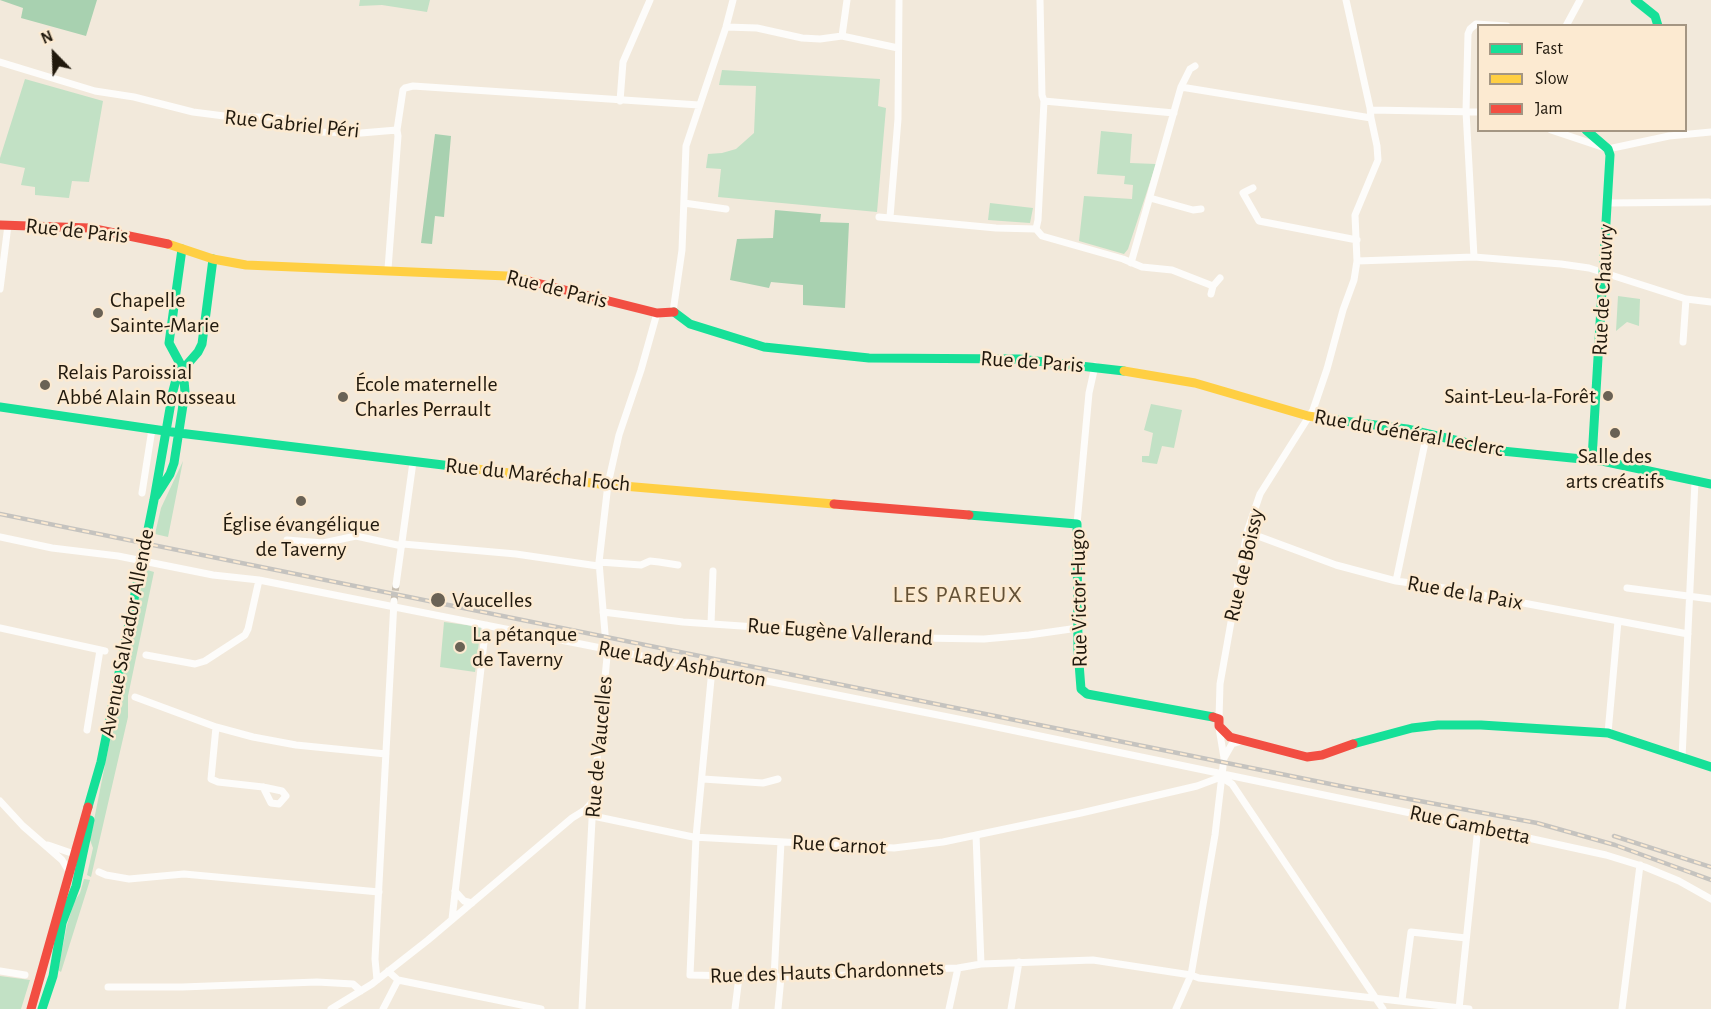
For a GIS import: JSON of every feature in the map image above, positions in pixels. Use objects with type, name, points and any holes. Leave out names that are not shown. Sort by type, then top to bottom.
[{"type":"street","points":[[620,101],[623,62],[650,0]]},
{"type":"street","points":[[673,312],[682,250],[686,146],[733,0]]},
{"type":"street","points":[[842,36],[847,0]]},
{"type":"street","points":[[890,218],[898,119],[899,0]]},
{"type":"street","points":[[1035,229],[1038,220],[1044,100],[1040,0]]},
{"type":"street","name":"Rue de Boissy","points":[[1176,1009],[1191,975],[1215,835],[1224,758],[1219,722],[1220,684],[1247,532],[1260,494],[1313,410],[1354,280],[1357,261],[1355,214],[1378,160],[1371,114],[1346,0]]},
{"type":"street","points":[[1567,24],[1580,0]]},
{"type":"street","points":[[1635,0],[1655,16],[1657,24]]},
{"type":"street","points":[[1474,257],[1466,111],[1470,29],[1476,24],[1491,24]]},
{"type":"street","points":[[726,27],[757,28],[802,38],[820,39],[842,36],[898,48]]},
{"type":"street","name":"Rue Gabriel Péri","points":[[0,62],[97,91],[134,97],[193,112],[232,117],[270,117],[322,132],[361,133],[397,130]]},
{"type":"street","points":[[1131,263],[1181,87],[1190,69],[1195,66]]},
{"type":"street","points":[[388,269],[397,130],[403,90],[409,86],[699,105]]},
{"type":"street","points":[[1181,87],[1371,114],[1477,112]]},
{"type":"street","points":[[1044,100],[1174,112]]},
{"type":"street","points":[[1557,132],[1608,149],[1669,136],[1711,132]]},
{"type":"street","points":[[1588,132],[1608,149]]},
{"type":"street","name":"Rue de Chauvry","points":[[1592,459],[1608,202],[1610,163],[1608,149]]},
{"type":"street","points":[[1253,188],[1243,193],[1259,221],[1357,240]]},
{"type":"street","points":[[1150,198],[1193,210],[1201,209]]},
{"type":"street","points":[[1608,202],[1709,202]]},
{"type":"street","points":[[684,203],[726,209]]},
{"type":"street","points":[[879,217],[996,228],[1035,229],[1042,236],[1142,267],[1172,270],[1213,286]]},
{"type":"street","points":[[0,289],[4,225]]},
{"type":"street","name":"Rue de Paris","points":[[4,225],[90,228],[134,236],[213,259],[246,265],[388,269],[507,276],[657,314],[673,312],[690,324],[764,347],[816,354],[869,358],[1019,359],[1110,368]]},
{"type":"street","points":[[182,249],[169,343],[183,369],[202,344],[213,259]]},
{"type":"street","points":[[1357,261],[1474,257],[1561,264],[1604,273],[1686,299],[1711,302]]},
{"type":"street","points":[[1211,294],[1213,286],[1220,278]]},
{"type":"street","points":[[1683,342],[1686,299]]},
{"type":"street","name":"Rue de Vaucelles","points":[[582,1009],[593,801],[607,657],[598,564],[608,484],[619,435],[657,314]]},
{"type":"street","name":"Rue Victor Hugo","points":[[1095,366],[1088,405],[1077,524],[1080,686],[1084,692],[1219,722]]},
{"type":"street","name":"Rue du Général Leclerc","points":[[1110,368],[1176,378],[1308,416],[1427,433],[1502,451],[1592,459],[1711,484]]},
{"type":"street","name":"Avenue Salvador Allende","points":[[42,1009],[53,976],[62,923],[85,849],[99,766],[176,381],[183,369]]},
{"type":"street","name":"Avenue Salvador Allende","points":[[154,500],[172,468],[185,392],[183,369]]},
{"type":"street","name":"Rue du Maréchal Foch","points":[[0,407],[179,433],[608,484],[1077,524]]},
{"type":"street","points":[[142,493],[152,429]]},
{"type":"street","points":[[1396,581],[1427,433]]},
{"type":"street","points":[[396,585],[413,462]]},
{"type":"street","points":[[1682,758],[1695,481]]},
{"type":"street","name":"Rue de la Paix","points":[[1247,532],[1336,565],[1396,581],[1688,634]]},
{"type":"street","points":[[287,540],[323,543],[356,536],[403,545],[516,554],[598,564],[641,565],[650,561],[678,565]]},
{"type":"street","name":"Rue Lady Ashburton","points":[[0,537],[52,548],[131,558],[394,604],[486,625],[1203,770]]},
{"type":"street","points":[[711,624],[713,571]]},
{"type":"street","points":[[146,655],[195,664],[205,661],[245,635],[259,580]]},
{"type":"street","points":[[1626,588],[1711,599]]},
{"type":"street","points":[[376,980],[394,604]]},
{"type":"street","name":"Rue Eugène Vallerand","points":[[603,612],[711,624],[926,638],[984,639],[1078,628]]},
{"type":"street","points":[[1608,733],[1618,621]]},
{"type":"street","points":[[452,919],[486,625]]},
{"type":"street","points":[[0,628],[102,651],[87,730]]},
{"type":"street","name":"Rue des Hauts Chardonnets","points":[[712,669],[696,837],[690,975],[777,977],[885,974],[981,964]]},
{"type":"street","points":[[135,697],[216,727],[296,745],[386,754]]},
{"type":"street","points":[[1219,722],[1226,735],[1290,753],[1315,757],[1374,737],[1412,728],[1438,724],[1481,725],[1608,733],[1711,767]]},
{"type":"street","points":[[216,727],[211,778],[218,782],[263,787]]},
{"type":"street","points":[[1224,758],[1232,744],[1243,741]]},
{"type":"street","name":"Avenue Salvador Allende","points":[[31,1009],[99,766]]},
{"type":"street","points":[[1201,785],[1204,780],[1203,770]]},
{"type":"street","name":"Rue Gambetta","points":[[1203,770],[1600,853],[1640,865],[1679,881],[1711,899]]},
{"type":"street","points":[[1221,775],[1236,789],[1383,1009]]},
{"type":"street","name":"Rue Carnot","points":[[593,816],[696,837],[894,848],[919,846],[1083,813],[1201,785],[1221,775]]},
{"type":"street","points":[[703,779],[763,783],[778,779]]},
{"type":"street","points":[[0,801],[23,826],[62,860],[70,873]]},
{"type":"street","points":[[331,1009],[388,971],[572,818],[585,810],[593,801]]},
{"type":"street","points":[[1459,1008],[1478,827]]},
{"type":"street","points":[[976,835],[981,964],[1093,960],[1199,978],[1469,1009]]},
{"type":"street","points":[[778,1009],[781,842]]},
{"type":"street","points":[[43,843],[76,854],[78,859],[71,898]]},
{"type":"street","points":[[1622,1009],[1640,865]]},
{"type":"street","points":[[99,872],[129,879],[184,874],[379,892]]},
{"type":"street","points":[[454,891],[464,901],[472,903]]},
{"type":"street","points":[[1402,1000],[1411,932],[1466,938]]},
{"type":"street","points":[[1011,1009],[1021,962]]},
{"type":"street","points":[[949,1009],[958,968]]},
{"type":"street","points":[[0,971],[25,975]]},
{"type":"street","points":[[388,971],[398,980],[541,1009]]},
{"type":"street","points":[[735,1009],[739,977]]},
{"type":"street","points":[[383,1009],[398,980]]},
{"type":"street","points":[[108,987],[316,982],[353,984],[361,991]]},
{"type":"green space","points":[[0,0],[97,0],[86,36],[21,18],[23,8]]},
{"type":"green space","points":[[360,0],[430,0],[427,12],[382,5],[359,6]]},
{"type":"green space","points":[[722,70],[880,79],[878,106],[886,108],[877,212],[718,197],[721,169],[706,168],[708,154],[736,149],[754,133],[756,86],[719,85]]},
{"type":"green space","points":[[25,79],[103,101],[89,182],[72,181],[69,198],[35,195],[35,187],[21,185],[25,168],[0,163]]},
{"type":"green space","points":[[1101,131],[1132,134],[1130,163],[1156,164],[1128,249],[1124,254],[1079,241],[1084,196],[1132,199],[1133,185],[1124,184],[1125,176],[1097,174]]},
{"type":"green space","points":[[435,134],[451,136],[444,217],[435,216],[432,244],[421,243]]},
{"type":"green space","points":[[990,203],[1033,208],[1030,223],[988,220]]},
{"type":"green space","points":[[775,210],[821,214],[820,222],[849,223],[845,308],[803,305],[803,285],[771,282],[769,288],[730,280],[737,239],[773,238]]},
{"type":"green space","points":[[1618,296],[1640,299],[1639,326],[1627,322],[1616,331]]},
{"type":"green space","points":[[1151,404],[1182,410],[1174,448],[1162,446],[1157,464],[1142,462],[1142,456],[1149,456],[1153,433],[1144,430]]},
{"type":"green space","points":[[183,461],[168,537],[155,534],[161,508]]},
{"type":"green space","points":[[144,569],[154,572],[128,696],[128,717],[91,877],[87,875],[93,848],[90,840]]},
{"type":"green space","name":"La pétanque de Taverny","points":[[444,622],[481,627],[475,672],[440,667]]},
{"type":"green space","points":[[84,879],[90,880],[61,972],[58,970],[67,925]]},
{"type":"green space","points":[[0,976],[30,980],[21,1009],[0,1009]]},
{"type":"tunnel","points":[[394,601],[396,585]]},
{"type":"railway","points":[[0,514],[1345,787],[1537,823],[1615,845],[1711,880]]},
{"type":"railway","points":[[1614,836],[1711,867]]},
{"type":"traffic: fast","points":[[1635,0],[1655,16],[1657,24]]},
{"type":"traffic: fast","points":[[1588,132],[1608,149],[1610,155],[1592,459]]},
{"type":"traffic: fast","points":[[156,496],[174,463],[185,392],[183,369],[169,343],[182,249]]},
{"type":"traffic: fast","points":[[88,807],[101,762],[154,500],[173,391],[177,376],[202,344],[213,259]]},
{"type":"traffic: fast","points":[[674,312],[690,324],[764,347],[869,358],[1019,359],[1124,371]]},
{"type":"traffic: fast","points":[[0,407],[179,433],[468,468]]},
{"type":"traffic: fast","points":[[1328,419],[1407,429],[1502,451],[1602,461],[1711,484]]},
{"type":"traffic: fast","points":[[969,515],[1077,524],[1078,650],[1081,689],[1087,694],[1213,717]]},
{"type":"traffic: fast","points":[[1353,744],[1412,728],[1438,725],[1481,725],[1608,733],[1711,767]]},
{"type":"traffic: fast","points":[[42,1009],[53,976],[62,923],[76,886],[90,820]]},
{"type":"traffic: slow","points":[[168,244],[213,259],[246,265],[507,276],[529,281]]},
{"type":"traffic: slow","points":[[1124,371],[1195,383],[1308,416],[1328,419]]},
{"type":"traffic: slow","points":[[468,468],[600,484],[834,504]]},
{"type":"traffic: jam","points":[[0,225],[90,228],[168,244]]},
{"type":"traffic: jam","points":[[529,281],[657,313],[674,312]]},
{"type":"traffic: jam","points":[[834,504],[969,515]]},
{"type":"traffic: jam","points":[[1213,717],[1219,719],[1219,726],[1230,737],[1307,757],[1322,755],[1353,744]]},
{"type":"traffic: jam","points":[[31,1009],[88,807]]},
{"type":"place","name":"Chapelle Sainte-Marie","points":[[98,313]]},
{"type":"place","name":"Relais Paroissial Abbé Alain Rousseau","points":[[45,385]]},
{"type":"place","name":"Saint-Leu-la-Forêt","points":[[1608,396]]},
{"type":"place","name":"École maternelle Charles Perrault","points":[[343,397]]},
{"type":"place","name":"Salle des arts créatifs","points":[[1615,433]]},
{"type":"place","name":"Église évangélique de Taverny","points":[[301,501]]},
{"type":"place","name":"Vaucelles","points":[[438,600]]},
{"type":"place","name":"La pétanque de Taverny","points":[[460,647]]},
{"type":"district","name":"LES PAREUX","points":[[958,595]]}]
